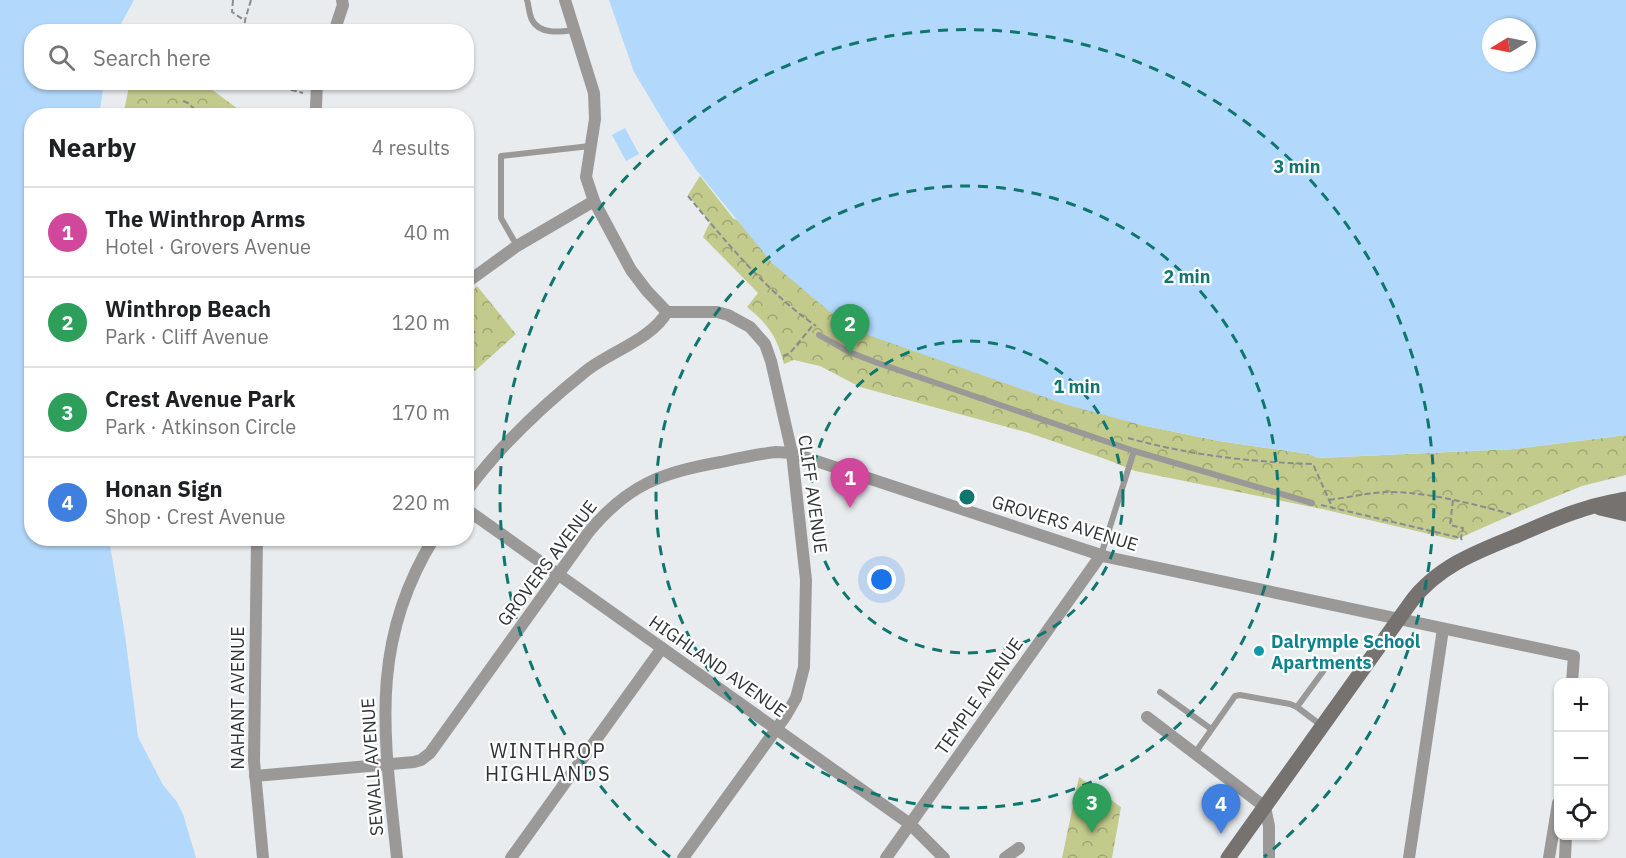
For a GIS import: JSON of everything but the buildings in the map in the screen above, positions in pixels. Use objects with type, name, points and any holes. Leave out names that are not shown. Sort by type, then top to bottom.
[{"type":"main road","points":[[1228,858],[1399,619],[1430,580],[1464,559],[1583,509],[1626,499]]},
{"type":"main road","points":[[1583,509],[1606,508],[1626,514]]},
{"type":"street","points":[[336,24],[343,5],[342,0]]},
{"type":"street","points":[[474,482],[508,439],[548,403],[597,363],[654,328],[667,312],[638,281],[594,201],[586,177],[595,119],[594,93],[566,0]]},
{"type":"street","points":[[317,90],[318,108]]},
{"type":"street","points":[[474,277],[517,246],[594,201]]},
{"type":"street","name":"CLIFF AVENUE","points":[[667,312],[723,313],[740,320],[759,335],[769,355],[792,453],[805,567],[805,656],[800,688],[791,707],[776,729],[683,858]]},
{"type":"street","name":"GROVERS AVENUE","points":[[255,776],[418,761],[430,753],[558,574],[606,512],[650,481],[671,472],[767,453],[792,453],[1101,555],[1574,656],[1572,678]]},
{"type":"street","name":"HIGHLAND AVENUE","points":[[474,515],[910,824],[945,858]]},
{"type":"street","name":"NAHANT AVENUE","points":[[257,546],[255,776],[263,858]]},
{"type":"street","name":"SEWALL AVENUE","points":[[397,858],[384,711],[386,675],[392,640],[411,581],[430,546]]},
{"type":"street","name":"TEMPLE AVENUE","points":[[886,858],[1101,555]]},
{"type":"street","points":[[1409,858],[1443,629]]},
{"type":"street","points":[[511,858],[662,648]]},
{"type":"street","points":[[1147,717],[1265,807],[1269,826],[1269,858]]},
{"type":"street","points":[[1549,858],[1554,827]]},
{"type":"street","points":[[1565,858],[1566,840]]},
{"type":"street","points":[[1005,858],[1019,848]]},
{"type":"lane","points":[[527,0],[533,22],[545,31],[560,32],[574,29]]},
{"type":"lane","points":[[517,246],[501,218],[501,156],[590,146]]},
{"type":"lane","points":[[819,335],[875,362],[1134,451],[1312,502]]},
{"type":"lane","points":[[1101,555],[1134,451]]},
{"type":"lane","points":[[1297,707],[1327,666]]},
{"type":"lane","points":[[1160,692],[1211,729]]},
{"type":"lane","points":[[1195,753],[1236,695],[1290,704],[1323,726]]},
{"type":"path","points":[[233,0],[232,12],[245,20]]},
{"type":"path","points":[[245,24],[251,0]]},
{"type":"path","points":[[183,101],[193,108]]},
{"type":"path","points":[[688,196],[742,258],[797,312],[815,326],[790,353]]},
{"type":"path","points":[[1122,436],[1222,458],[1312,464],[1334,509]]},
{"type":"path","points":[[1329,500],[1394,492],[1453,500],[1511,514]]},
{"type":"path","points":[[1312,502],[1461,538],[1463,528],[1450,525],[1453,500]]},
{"type":"green space","points":[[128,90],[212,90],[237,108],[124,108]]},
{"type":"green space","points":[[700,176],[733,218],[1141,425],[1219,441],[1309,454],[1318,458],[1515,449],[1626,435],[1626,475],[1582,486],[1455,540],[1322,509],[1135,471],[1029,433],[860,387],[820,366],[794,360],[784,364],[771,332],[747,307],[758,293],[703,237],[710,222],[688,195]]},
{"type":"green space","points":[[477,286],[516,334],[474,372],[474,289]]},
{"type":"green space","points":[[1079,777],[1121,807],[1112,858],[1062,858]]},
{"type":"water","points":[[0,0],[134,0],[121,24],[24,24],[24,90],[103,90],[100,108],[24,108],[24,546],[110,546],[125,635],[138,737],[163,785],[177,802],[183,814],[196,858],[0,858]]},
{"type":"water","points":[[609,0],[1626,0],[1626,435],[1515,449],[1318,458],[1309,454],[1219,441],[1141,425],[1064,404],[868,335],[830,312],[773,264],[697,171],[634,72]]},
{"type":"water","points":[[625,128],[639,154],[626,161],[612,135]]},
{"type":"place","name":"Winthrop Beach","points":[[850,354]]},
{"type":"place","name":"The Winthrop Arms","points":[[850,508]]},
{"type":"place","name":"Dalrymple School Apartments","points":[[1259,651]]},
{"type":"place","name":"Crest Avenue Park","points":[[1092,833]]},
{"type":"place","name":"Honan Sign","points":[[1221,834]]},
{"type":"district","name":"WINTHROP HIGHLANDS","points":[[548,762]]}]
